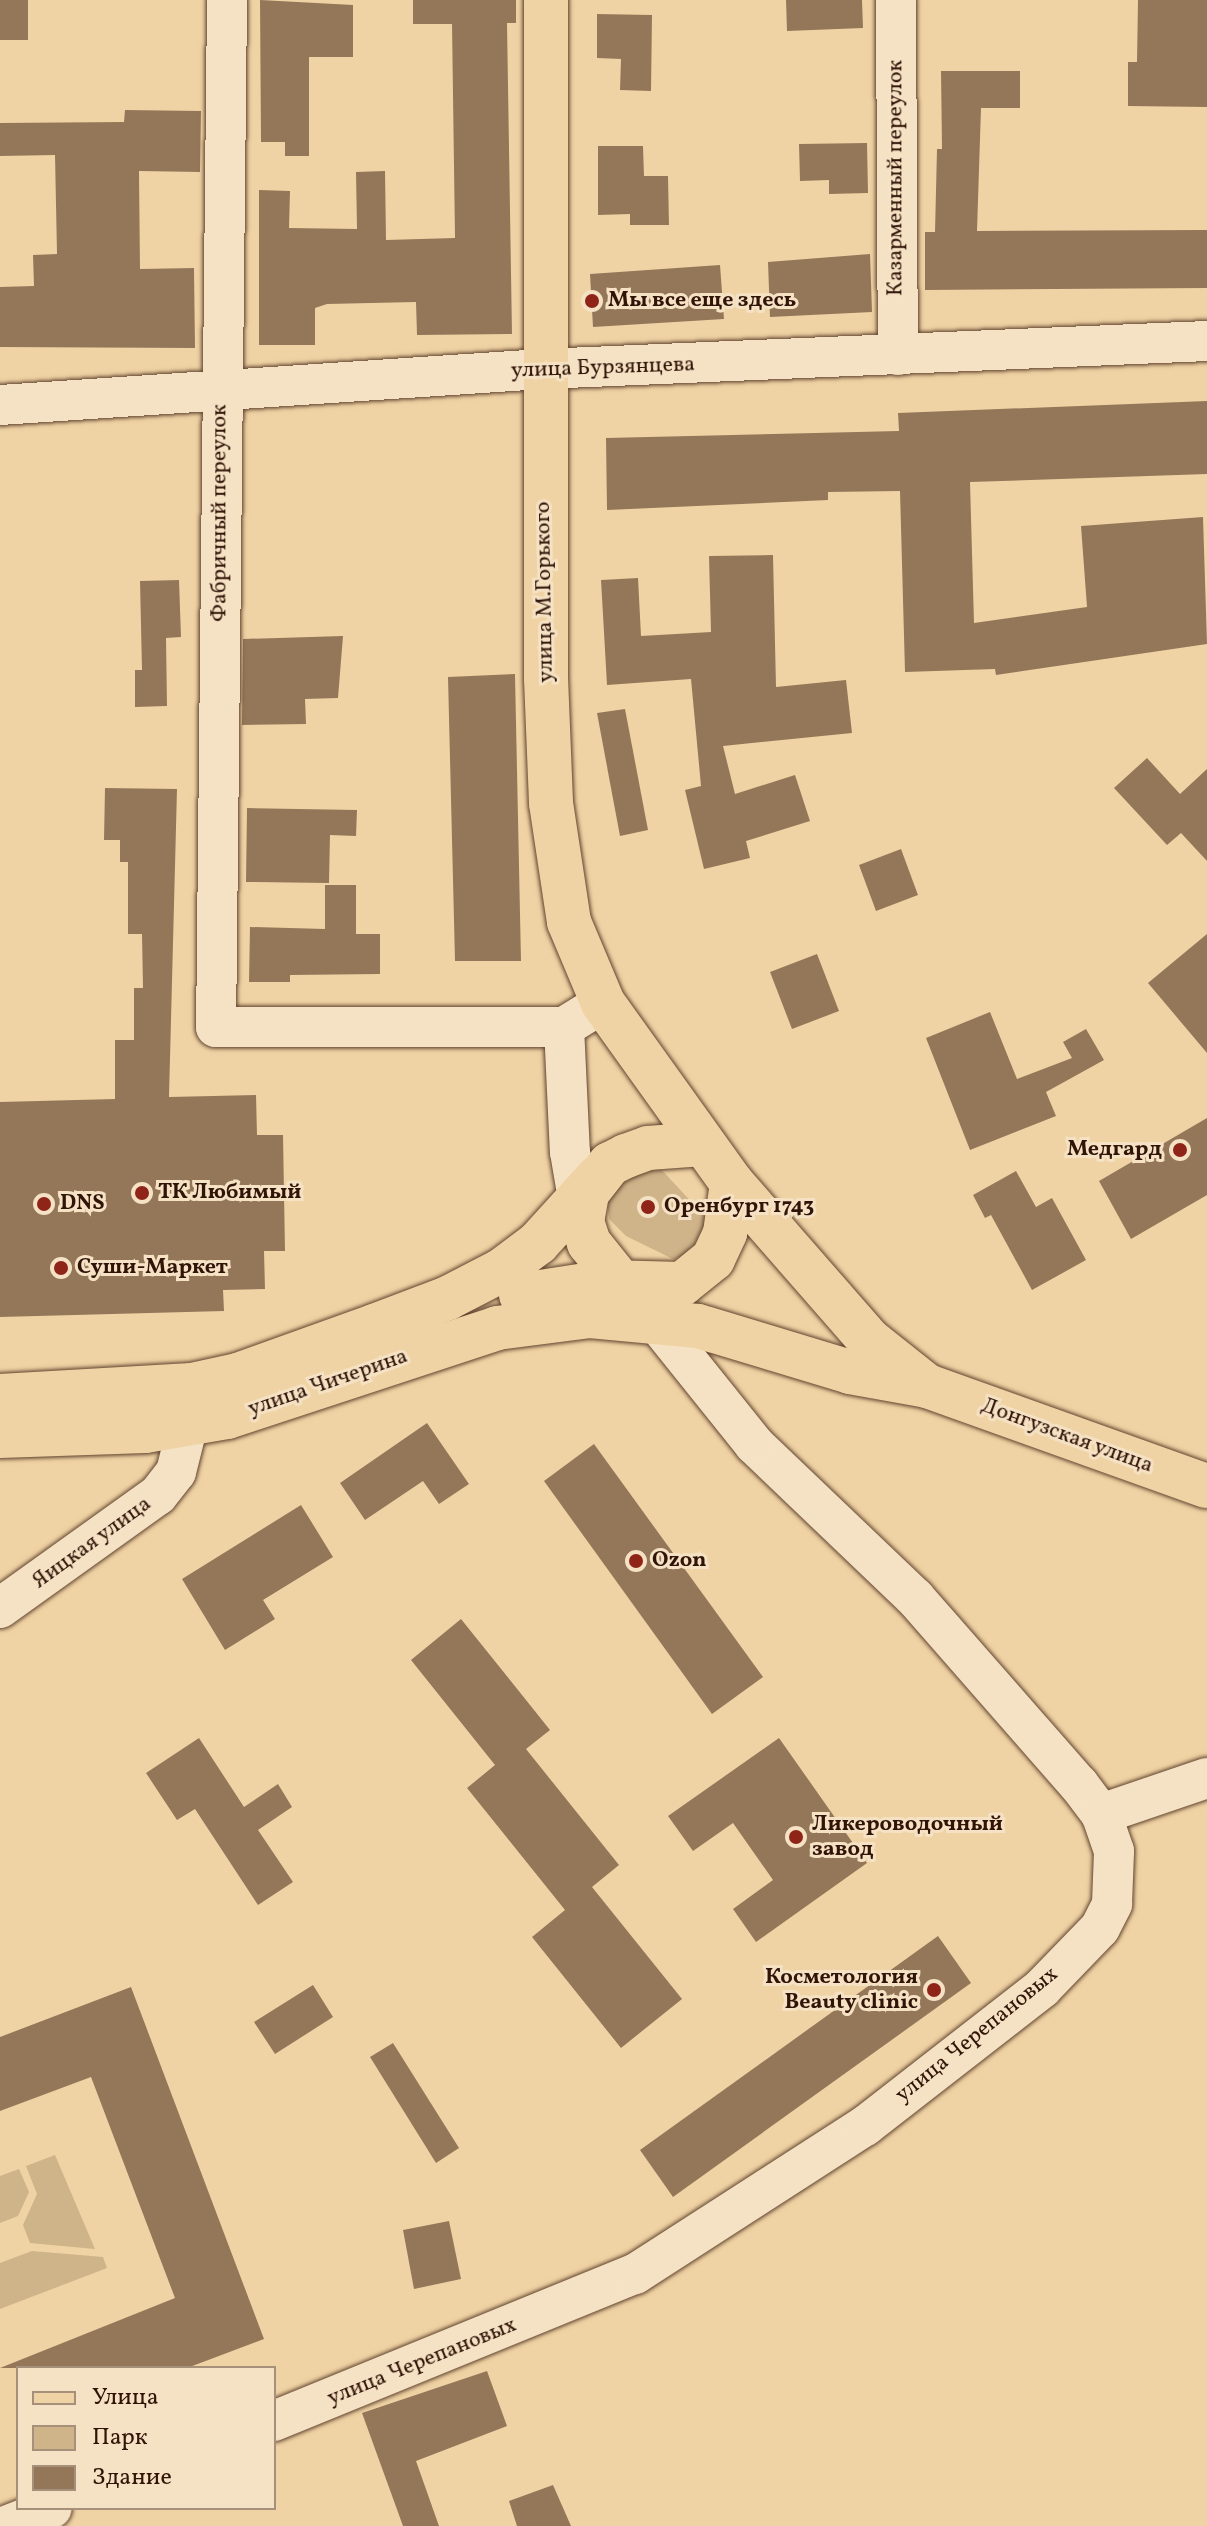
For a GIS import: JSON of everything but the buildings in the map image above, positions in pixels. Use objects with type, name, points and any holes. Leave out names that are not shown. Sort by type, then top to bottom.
[{"type":"main road","name":"улица М.Горького","points":[[546,0],[542,369],[551,803],[569,922],[603,1003],[703,1144]]},
{"type":"main road","points":[[609,1248],[610,1164],[648,1148],[703,1144],[732,1183],[869,1340],[927,1386]]},
{"type":"main road","points":[[609,1248],[682,1284],[698,1275],[725,1233],[732,1183]]},
{"type":"main road","name":"улица Чичерина","points":[[0,1396],[145,1390],[238,1375],[473,1287],[538,1243],[609,1248]]},
{"type":"main road","points":[[609,1248],[747,1338],[850,1372],[927,1386]]},
{"type":"main road","name":"улица Чичерина","points":[[0,1436],[188,1424],[278,1401],[365,1368],[536,1320],[609,1248]]},
{"type":"main road","name":"Донгузская улица","points":[[927,1386],[1207,1486]]},
{"type":"street","name":"Фабричный переулок","points":[[227,0],[216,1027],[564,1027]]},
{"type":"street","name":"Казарменный переулок","points":[[896,0],[898,355]]},
{"type":"street","name":"улица Бурзянцева","points":[[0,405],[542,369],[1207,341]]},
{"type":"street","points":[[603,1003],[564,1027],[609,1248]]},
{"type":"street","name":"улица Черепановых","points":[[276,2420],[635,2274],[865,2126],[1042,1988],[1100,1928],[1112,1904],[1114,1851],[1101,1814],[915,1598],[754,1444],[609,1248]]},
{"type":"street","name":"Яицкая улица","points":[[0,1608],[158,1495],[176,1472],[188,1424]]},
{"type":"street","points":[[1101,1814],[1207,1778]]},
{"type":"street","points":[[6,2526],[47,2510]]},
{"type":"green space","points":[[660,1168],[709,1221],[707,1242],[687,1257],[673,1259],[626,1236],[609,1219],[607,1200],[622,1173]]},
{"type":"green space","points":[[55,2155],[95,2249],[30,2243],[23,2225],[37,2194],[26,2166]]},
{"type":"green space","points":[[19,2169],[29,2192],[18,2216],[0,2223],[0,2176]]},
{"type":"green space","points":[[32,2251],[103,2257],[107,2268],[0,2309],[0,2263]]},
{"type":"place","name":"Мы все еще здесь","points":[[592,301]]},
{"type":"place","name":"Медгард","points":[[1180,1150]]},
{"type":"place","name":"ТК Любимый","points":[[142,1193]]},
{"type":"place","name":"DNS","points":[[44,1204]]},
{"type":"place","name":"Оренбург 1743","points":[[648,1207]]},
{"type":"place","name":"Суши-Маркет","points":[[61,1268]]},
{"type":"place","name":"Ozon","points":[[636,1561]]},
{"type":"place","name":"Ликероводочный завод","points":[[796,1837]]},
{"type":"place","name":"Косметология Beauty clinic","points":[[934,1990]]}]
